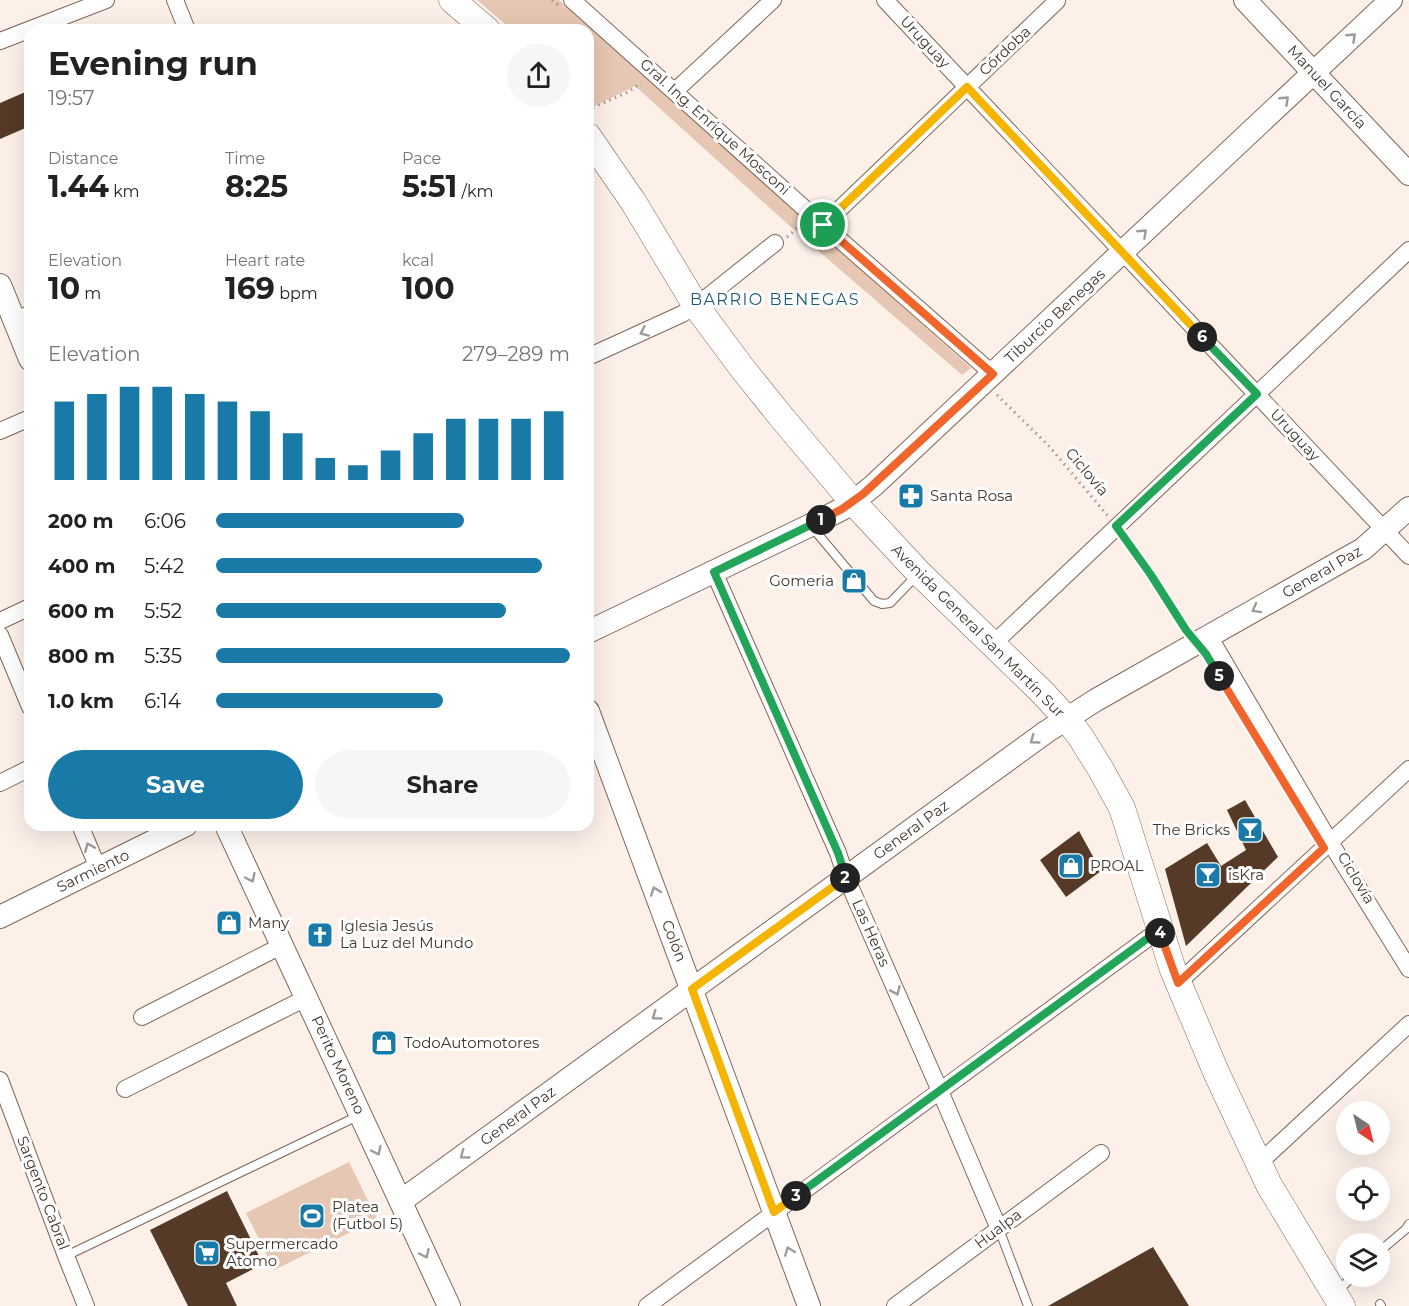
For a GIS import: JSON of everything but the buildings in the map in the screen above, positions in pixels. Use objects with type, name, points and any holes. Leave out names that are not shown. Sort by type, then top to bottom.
[{"type":"main road","points":[[452,0],[480,24]]},
{"type":"main road","name":"Avenida General San Martín Sur","points":[[594,145],[634,203],[696,306],[783,419],[853,502],[919,573],[1042,692],[1080,736],[1122,808],[1159,930],[1178,983],[1258,1164],[1338,1300]]},
{"type":"street","points":[[44,24],[106,0]]},
{"type":"street","points":[[176,0],[185,24]]},
{"type":"street","name":"Gral. Ing. Enrique Mosconi","points":[[572,0],[823,225],[988,378]]},
{"type":"street","points":[[675,91],[773,0]]},
{"type":"street","name":"Uruguay","points":[[885,0],[1409,556]]},
{"type":"street","name":"Manuel García","points":[[1245,0],[1409,174]]},
{"type":"street","name":"Tiburcio Benegas","points":[[594,629],[811,525],[853,502],[1123,253],[1391,0]]},
{"type":"street","name":"Córdoba","points":[[823,225],[1058,1]]},
{"type":"street","points":[[0,41],[24,32]]},
{"type":"street","points":[[594,354],[696,306],[775,243]]},
{"type":"street","points":[[992,645],[1409,250]]},
{"type":"street","points":[[0,285],[22,317]]},
{"type":"street","points":[[0,431],[24,421]]},
{"type":"street","name":"General Paz","points":[[401,1202],[1066,718],[1363,549],[1409,508]]},
{"type":"street","name":"Las Heras","points":[[714,572],[838,853],[846,877],[999,1229]]},
{"type":"street","points":[[0,621],[24,610]]},
{"type":"street","points":[[0,635],[3,653],[24,695]]},
{"type":"street","points":[[1203,640],[1409,969]]},
{"type":"street","name":"Colón","points":[[594,727],[809,1306]]},
{"type":"street","points":[[1178,983],[1409,769]]},
{"type":"street","points":[[0,783],[24,771]]},
{"type":"street","points":[[83,831],[98,868]]},
{"type":"street","name":"Sarmiento","points":[[0,916],[174,831]]},
{"type":"street","name":"Perito Moreno","points":[[229,831],[449,1306]]},
{"type":"street","points":[[647,1306],[1159,930]]},
{"type":"street","points":[[142,1017],[282,945]]},
{"type":"street","points":[[125,1089],[306,998]]},
{"type":"street","points":[[1258,1164],[1409,1024]]},
{"type":"street","name":"Sargento Cabral","points":[[0,1080],[86,1306]]},
{"type":"street","name":"Hualpa","points":[[895,1306],[1101,1153]]},
{"type":"lane","points":[[811,525],[874,601],[882,604],[890,603],[919,573]]},
{"type":"lane","points":[[66,1256],[361,1115]]},
{"type":"lane","points":[[1390,1243],[1409,1224]]},
{"type":"lane","points":[[999,1229],[1029,1306]]},
{"type":"lane","points":[[1338,1300],[1346,1287]]},
{"type":"path","points":[[594,107],[628,92],[645,80]]},
{"type":"path","name":"Ciclovía","points":[[988,378],[1116,526],[1186,630],[1203,640]]},
{"type":"shaded area","points":[[477,0],[559,0],[586,24],[505,24]]},
{"type":"shaded area","points":[[594,31],[971,368],[962,375],[792,228],[635,86],[594,106]]},
{"type":"shaded area","name":"Platea (Futbol 5)","points":[[349,1162],[377,1219],[274,1270],[246,1213]]},
{"type":"place","name":"Santa Rosa","points":[[911,496]]},
{"type":"place","name":"Gomeria","points":[[854,581]]},
{"type":"place","name":"The Bricks","points":[[1250,830]]},
{"type":"place","name":"PROAL","points":[[1071,866]]},
{"type":"place","name":"isKra","points":[[1208,875]]},
{"type":"place","name":"Many","points":[[229,923]]},
{"type":"place","name":"Iglesia Jesús La Luz del Mundo","points":[[320,935]]},
{"type":"place","name":"TodoAutomotores","points":[[384,1043]]},
{"type":"place","name":"Platea (Futbol 5)","points":[[312,1216]]},
{"type":"place","name":"Supermercado Atomo","points":[[207,1253]]},
{"type":"district","name":"BARRIO BENEGAS","points":[[775,299]]},
{"type":"route","points":[[967,87],[1257,394],[1116,526],[1186,630],[1206,654],[1324,848],[1178,983],[1159,930],[774,1212],[692,989],[846,877],[838,853],[714,572],[853,502],[993,374],[823,225],[967,87]]}]
